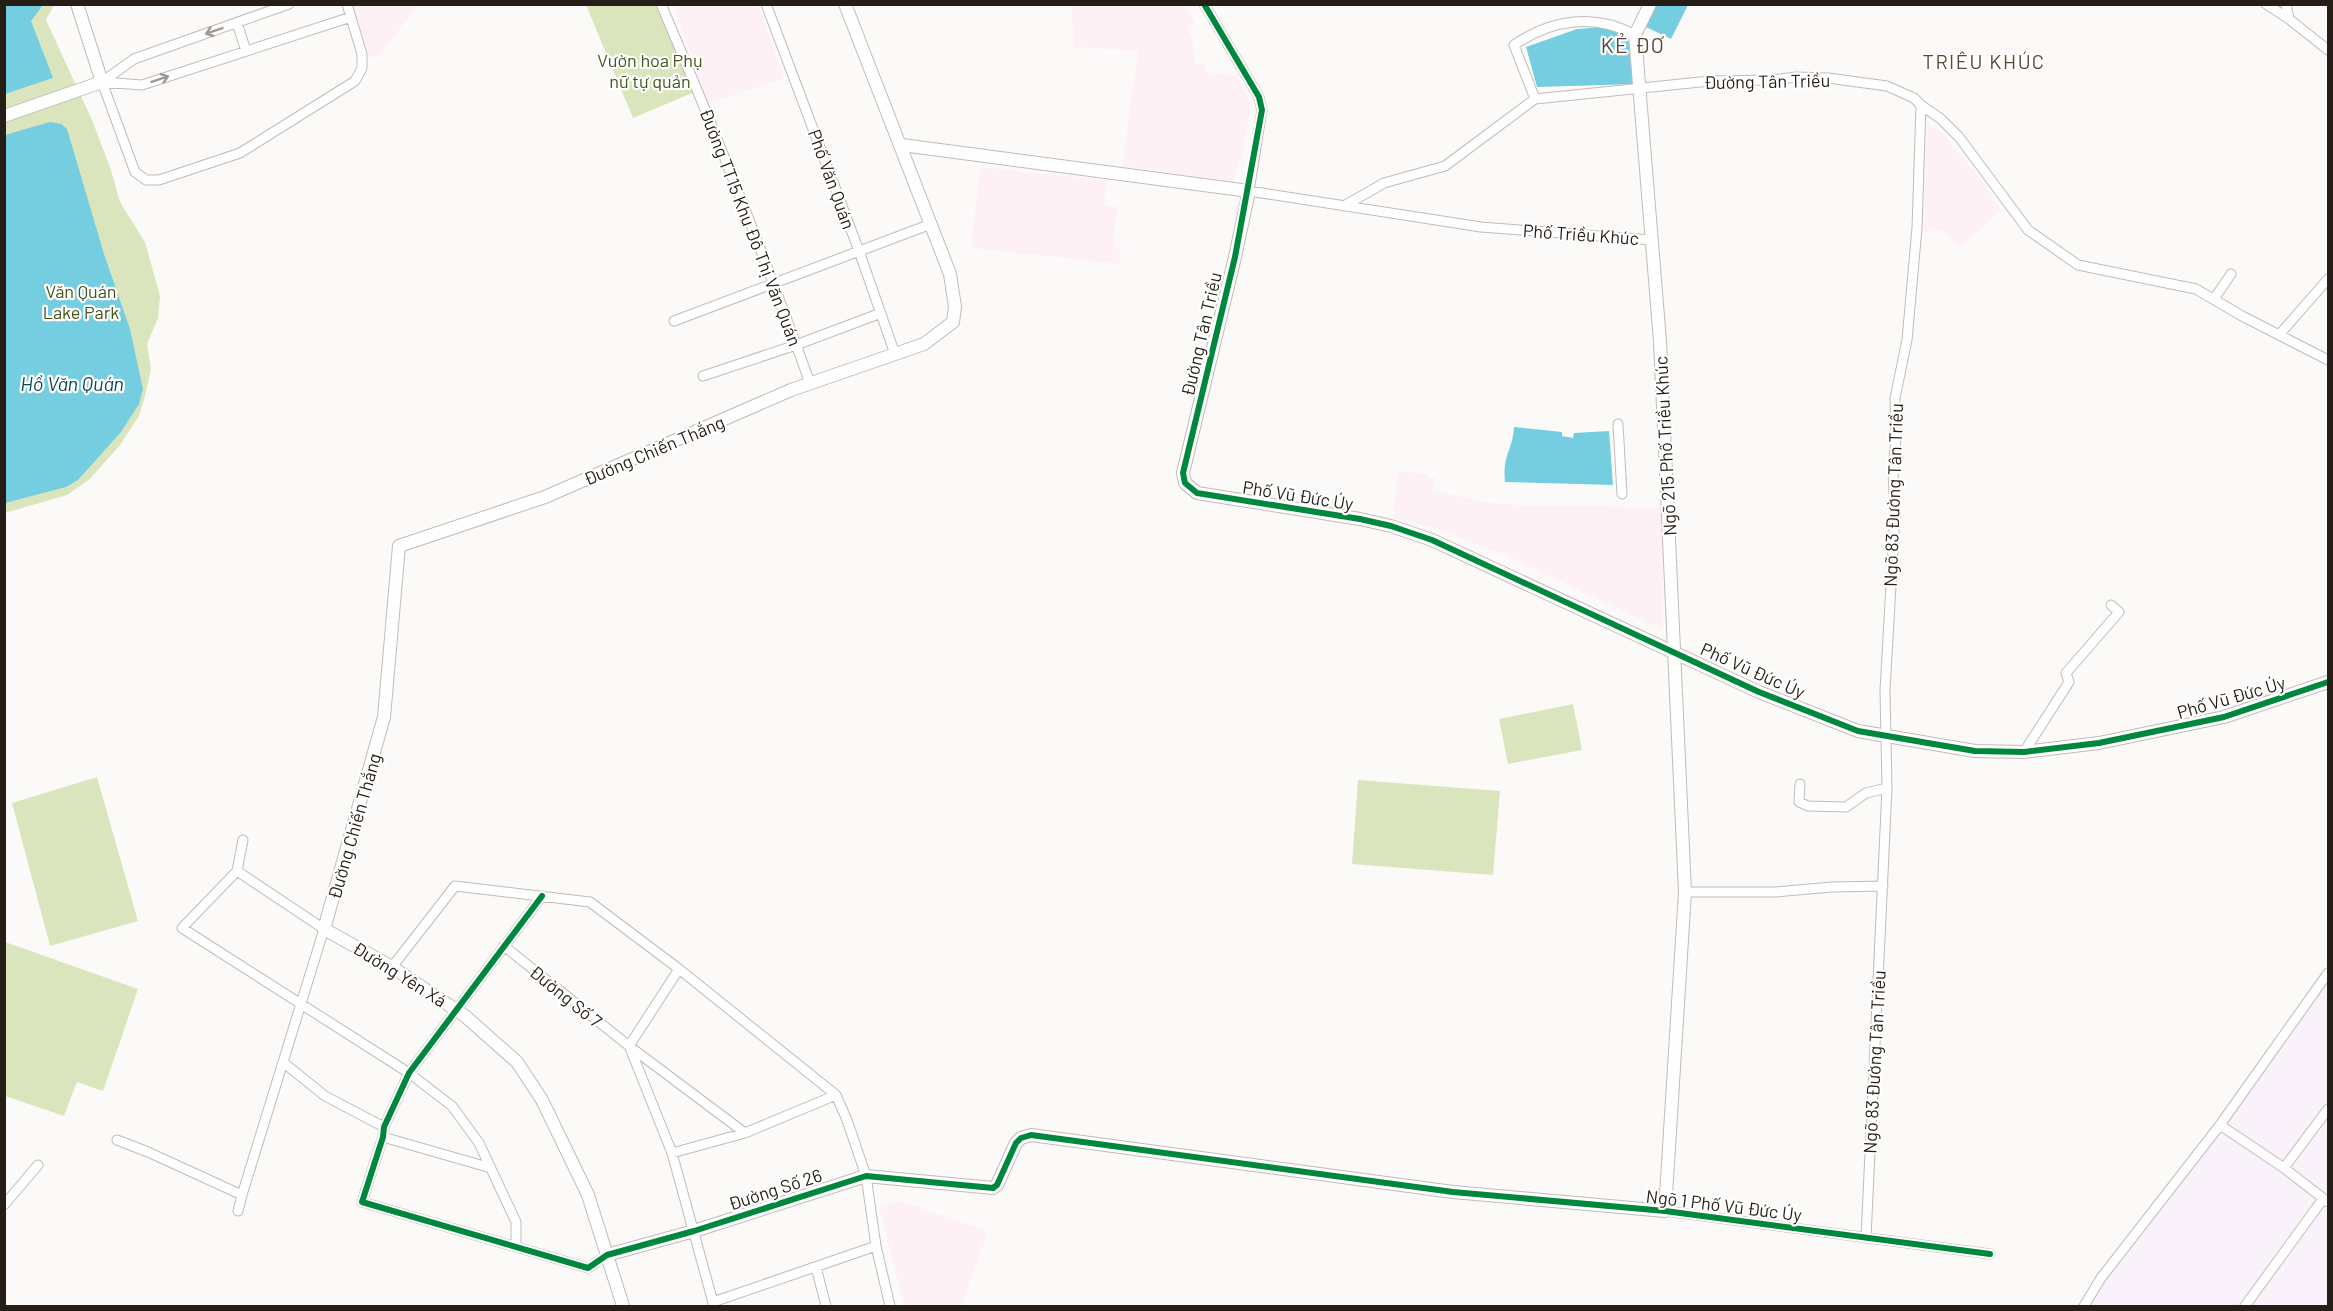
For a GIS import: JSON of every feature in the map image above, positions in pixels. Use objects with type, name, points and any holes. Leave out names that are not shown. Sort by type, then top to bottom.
[{"type":"street","points":[[77,4],[102,82],[135,172],[146,180],[159,180],[240,153],[355,81],[362,68],[362,54],[347,4]]},
{"type":"street","points":[[4,116],[102,82],[134,59],[290,4]]},
{"type":"street","name":"Đường TT15 Khu Đô Thị Văn Quán","points":[[662,4],[775,283],[810,383]]},
{"type":"street","name":"Phố Văn Quán","points":[[766,4],[859,251],[895,354]]},
{"type":"street","name":"Đường Chiến Thắng","points":[[324,929],[384,717],[399,546],[545,497],[810,383],[924,344],[953,322],[955,307],[950,274],[902,145],[845,4]]},
{"type":"street","points":[[1204,4],[1259,97],[1262,110],[1249,191]]},
{"type":"street","points":[[902,145],[1249,191],[1344,206],[1384,183],[1445,166],[1535,99],[1514,45],[1533,32],[1553,25],[1577,22],[1609,23],[1635,35],[1650,4]]},
{"type":"street","points":[[2266,4],[2289,19],[2328,51]]},
{"type":"street","points":[[2286,4],[2289,19]]},
{"type":"street","points":[[102,82],[142,85],[351,16]]},
{"type":"street","points":[[237,23],[246,51]]},
{"type":"street","name":"Phố Triều Khúc","points":[[1344,206],[1481,226],[1652,240],[1635,35]]},
{"type":"street","name":"Đường Tân Triều","points":[[1535,99],[1710,81],[1772,80],[1796,77],[1828,78],[1887,86],[1906,93],[1941,119],[1959,137],[2028,230],[2079,265],[2196,289],[2328,360]]},
{"type":"street","name":"Ngõ 83 Đường Tân Triều","points":[[1866,1238],[1887,788],[1885,736],[1890,569],[1895,515],[1893,472],[1896,437],[1895,398],[1906,340],[1917,228],[1921,105]]},
{"type":"street","name":"Đường Tân Triều","points":[[1185,483],[1183,473],[1185,461],[1249,191]]},
{"type":"street","points":[[674,321],[931,224]]},
{"type":"street","name":"Ngõ 215 Phố Triều Khúc","points":[[1652,240],[1660,341],[1685,892],[1665,1211]]},
{"type":"street","points":[[2214,299],[2231,274]]},
{"type":"street","points":[[2279,335],[2328,279]]},
{"type":"street","points":[[703,376],[796,345],[881,313]]},
{"type":"street","points":[[1618,424],[1623,494]]},
{"type":"street","name":"Phố Vũ Đức Úy","points":[[1185,483],[1197,493],[1215,498],[1360,519],[1391,526],[1432,540],[1759,692],[1858,731],[1885,736],[1975,750],[2024,752],[2099,744],[2224,717],[2328,682]]},
{"type":"street","points":[[2024,752],[2069,682],[2066,673],[2119,612],[2111,605]]},
{"type":"street","points":[[1800,784],[1799,802],[1808,806],[1846,807],[1866,793],[1887,788]]},
{"type":"street","points":[[243,840],[237,872],[182,928],[409,1073],[452,1106],[479,1143],[516,1222],[516,1247]]},
{"type":"street","name":"Đường Yên Xá","points":[[237,872],[324,929],[392,967],[455,1009],[517,1062],[542,1100],[588,1195],[623,1306]]},
{"type":"street","points":[[392,967],[455,886],[590,902],[679,969],[836,1095],[866,1176],[876,1246],[890,1306]]},
{"type":"street","points":[[1685,892],[1776,892],[1832,887],[1883,886]]},
{"type":"street","points":[[542,896],[409,1073],[383,1132],[362,1202],[588,1268],[607,1255]]},
{"type":"street","points":[[238,1211],[324,929]]},
{"type":"street","name":"Đường Số 7","points":[[504,946],[629,1046],[745,1133]]},
{"type":"street","points":[[679,969],[629,1046],[672,1153],[714,1304],[876,1246]]},
{"type":"street","points":[[2084,1306],[2101,1278],[2220,1125],[2328,973]]},
{"type":"street","points":[[284,1063],[325,1096],[383,1132],[491,1168]]},
{"type":"street","points":[[672,1153],[745,1133],[836,1095]]},
{"type":"street","points":[[2284,1168],[2328,1109]]},
{"type":"street","points":[[2220,1125],[2284,1168],[2326,1200],[2246,1306]]},
{"type":"street","name":"Ngõ 1 Phố Vũ Đức Úy","points":[[866,1176],[993,1188],[997,1185],[1017,1143],[1021,1138],[1031,1135],[1453,1192],[1665,1211],[1990,1254]]},
{"type":"street","points":[[117,1140],[242,1195]]},
{"type":"street","points":[[4,1205],[38,1165]]},
{"type":"street","name":"Đường Số 26","points":[[607,1255],[694,1231],[866,1176]]},
{"type":"street","points":[[816,1267],[826,1306]]},
{"type":"shaded area","points":[[352,5],[422,5],[417,7],[378,56],[370,59]]},
{"type":"shaded area","points":[[673,5],[758,5],[784,78],[708,104]]},
{"type":"shaded area","points":[[1071,5],[1185,5],[1195,23],[1187,27],[1193,41],[1195,63],[1206,65],[1205,72],[1236,76],[1251,104],[1242,156],[1233,181],[1122,166],[1138,51],[1074,47]]},
{"type":"shaded area","points":[[1927,122],[1945,137],[1977,174],[2002,210],[1959,248],[1942,229],[1922,233]]},
{"type":"shaded area","points":[[980,167],[1107,180],[1105,205],[1118,207],[1113,245],[1121,252],[1120,264],[971,248]]},
{"type":"shaded area","points":[[1398,471],[1427,474],[1427,477],[1436,478],[1433,490],[1483,502],[1518,505],[1662,508],[1663,630],[1505,555],[1427,526],[1393,518]]},
{"type":"shaded area","points":[[2328,970],[2328,1306],[2084,1306],[2101,1278]]},
{"type":"shaded area","points":[[901,1201],[988,1231],[962,1306],[904,1306],[879,1206]]},
{"type":"green space","name":"Hồ Văn Quán","points":[[5,5],[54,5],[46,20],[92,120],[111,170],[120,202],[145,242],[160,296],[158,318],[147,344],[151,369],[145,396],[139,416],[120,445],[90,479],[67,495],[5,513]]},
{"type":"green space","name":"Vườn hoa Phụ nữ tự quản","points":[[586,5],[660,5],[697,91],[633,118]]},
{"type":"green space","points":[[1573,704],[1582,750],[1508,764],[1499,719]]},
{"type":"green space","points":[[97,777],[138,921],[50,946],[12,803]]},
{"type":"green space","points":[[1358,780],[1500,791],[1493,875],[1352,864]]},
{"type":"green space","points":[[5,942],[138,989],[103,1091],[77,1082],[64,1116],[5,1096]]},
{"type":"water","points":[[4,5],[43,5],[31,21],[53,78],[5,94]]},
{"type":"water","points":[[1656,5],[1688,5],[1671,39],[1646,27]]},
{"type":"water","points":[[1604,27],[1636,34],[1637,84],[1537,87],[1526,47],[1577,29]]},
{"type":"water","name":"Hồ Văn Quán","points":[[50,122],[61,124],[67,129],[104,254],[130,329],[143,389],[139,404],[121,432],[78,480],[66,487],[5,503],[5,135]]},
{"type":"water","points":[[1514,427],[1562,432],[1562,436],[1573,438],[1574,433],[1609,431],[1613,485],[1505,482],[1506,459]]},
{"type":"cycle path","points":[[1204,4],[1259,97],[1262,110],[1235,257],[1183,473],[1185,483],[1197,493],[1391,526],[1432,540],[1759,692],[1858,731],[1975,751],[2024,752],[2099,743],[2224,717],[2328,682]]},
{"type":"cycle path","points":[[542,896],[409,1073],[384,1127],[383,1137],[362,1202],[588,1268],[607,1255],[694,1231],[866,1176],[993,1188],[997,1185],[1016,1143],[1021,1138],[1031,1135],[1453,1192],[1665,1211],[1990,1254]]},
{"type":"district","name":"KẺ ĐƠ","points":[[1633,44]]},
{"type":"district","name":"TRIÊU KHÚC","points":[[1984,61]]},
{"type":"park label","name":"Văn Quán Lake Park","points":[[81,301]]}]
